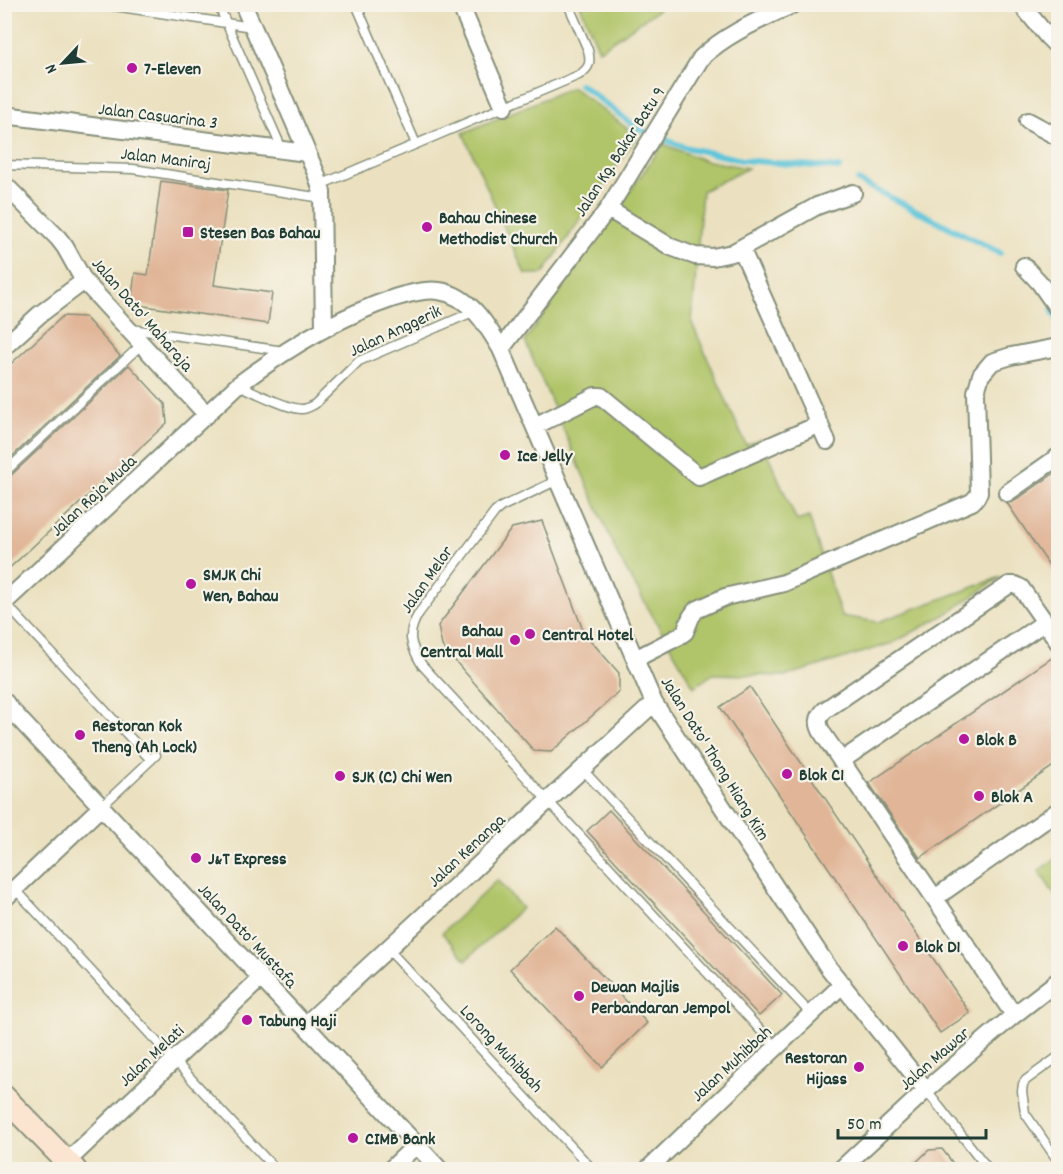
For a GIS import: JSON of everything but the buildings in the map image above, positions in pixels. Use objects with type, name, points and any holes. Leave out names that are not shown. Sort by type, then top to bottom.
[{"type":"main road","points":[[4,1097],[67,1167]]},
{"type":"street","points":[[243,4],[321,191],[324,329]]},
{"type":"street","points":[[460,4],[504,107]]},
{"type":"street","name":"Jalan Kg. Bakar Batu 9","points":[[501,349],[608,209],[701,58],[711,48],[756,22],[794,4]]},
{"type":"street","points":[[1021,4],[1059,47]]},
{"type":"street","name":"Jalan Casuarina 3","points":[[4,115],[307,153]]},
{"type":"street","points":[[1028,121],[1059,137]]},
{"type":"street","name":"Jalan Dato' Maharaja","points":[[4,184],[58,238],[84,281],[207,415]]},
{"type":"street","points":[[608,209],[671,247],[695,256],[713,257],[732,253],[817,206],[853,193]]},
{"type":"street","points":[[741,248],[827,441]]},
{"type":"street","points":[[1024,266],[1059,309]]},
{"type":"street","points":[[4,347],[39,315],[84,281]]},
{"type":"street","name":"Jalan Raja Muda","points":[[5,603],[238,385],[287,351],[354,314],[384,301],[421,291],[440,291],[458,298],[475,311]]},
{"type":"street","name":"Jalan Dato' Thong Hiang Kim","points":[[475,311],[489,328],[501,349],[654,703],[828,967],[926,1090]]},
{"type":"street","points":[[635,659],[685,632],[696,610],[725,597],[784,583],[972,502],[979,492],[976,392],[981,375],[992,362],[1059,347]]},
{"type":"street","points":[[535,426],[595,396],[600,396],[699,477],[820,424]]},
{"type":"street","points":[[1007,493],[1059,458]]},
{"type":"street","points":[[1014,1015],[819,728],[818,721],[825,710],[1009,585],[1021,588],[1059,642]]},
{"type":"street","points":[[842,761],[1045,622]]},
{"type":"street","name":"Jalan Kenanga","points":[[304,1025],[654,703]]},
{"type":"street","name":"Jalan Dato' Mustafa","points":[[7,710],[101,807],[440,1170]]},
{"type":"street","points":[[10,894],[101,807]]},
{"type":"street","points":[[935,898],[1059,811]]},
{"type":"street","name":"Jalan Melati","points":[[67,1167],[174,1060],[261,978]]},
{"type":"street","name":"Jalan Mawar","points":[[840,1170],[926,1090],[1014,1015],[1059,981]]},
{"type":"street","name":"Jalan Muhibbah","points":[[646,1170],[843,984]]},
{"type":"street","points":[[390,1170],[417,1145]]},
{"type":"lane","points":[[101,4],[252,27]]},
{"type":"lane","points":[[218,4],[282,150]]},
{"type":"lane","points":[[356,4],[416,144]]},
{"type":"lane","points":[[321,191],[416,144],[586,71],[590,66],[588,50],[568,4]]},
{"type":"lane","name":"Jalan Maniraj","points":[[4,165],[133,169],[321,191]]},
{"type":"lane","name":"Jalan Anggerik","points":[[238,385],[291,407],[303,409],[315,404],[359,361],[475,311]]},
{"type":"lane","points":[[128,328],[287,351]]},
{"type":"lane","points":[[4,473],[142,344]]},
{"type":"lane","name":"Jalan Melor","points":[[558,480],[495,512],[412,624],[410,638],[414,652],[422,665],[777,1047]]},
{"type":"lane","points":[[5,603],[153,758],[101,807]]},
{"type":"lane","points":[[582,769],[812,1014]]},
{"type":"lane","points":[[10,894],[174,1060],[276,1170]]},
{"type":"lane","name":"Lorong Muhibbah","points":[[388,949],[593,1170]]},
{"type":"lane","points":[[1059,1057],[1026,1080],[1022,1090],[1025,1113],[1059,1161]]},
{"type":"lane","points":[[926,1090],[989,1170]]},
{"type":"green space","points":[[580,5],[665,5],[599,50]]},
{"type":"green space","points":[[572,87],[637,136],[543,274],[525,274],[463,133]]},
{"type":"green space","points":[[663,144],[703,160],[748,168],[702,191],[692,323],[746,445],[761,439],[797,521],[809,517],[841,616],[878,622],[1001,577],[946,614],[893,643],[786,676],[713,674],[694,687],[619,558],[525,341]]},
{"type":"green space","points":[[1058,857],[1058,900],[1039,871]]},
{"type":"green space","points":[[497,880],[522,908],[466,960],[442,933]]},
{"type":"waterway","points":[[580,84],[637,128],[684,147],[742,160],[839,168]]},
{"type":"waterway","points":[[858,181],[1000,253]]},
{"type":"waterway","points":[[1052,310],[1058,321]]},
{"type":"place","name":"7-Eleven","points":[[132,68]]},
{"type":"place","name":"Bahau Chinese Methodist Church","points":[[427,227]]},
{"type":"place","name":"Stesen Bas Bahau","points":[[188,232]]},
{"type":"place","name":"Ice Jelly","points":[[505,455]]},
{"type":"place","name":"SMJK Chi Wen, Bahau","points":[[191,584]]},
{"type":"place","name":"Central Hotel","points":[[530,634]]},
{"type":"place","name":"Bahau Central Mall","points":[[515,640]]},
{"type":"place","name":"Restoran Kok Theng (Ah Lock)","points":[[80,735]]},
{"type":"place","name":"Blok B","points":[[964,739]]},
{"type":"place","name":"Blok C1","points":[[787,774]]},
{"type":"place","name":"SJK (C) Chi Wen","points":[[340,776]]},
{"type":"place","name":"Blok A","points":[[979,796]]},
{"type":"place","name":"J&T Express","points":[[196,858]]},
{"type":"place","name":"Blok D1","points":[[903,946]]},
{"type":"place","name":"Dewan Majlis Perbandaran Jempol","points":[[579,996]]},
{"type":"place","name":"Tabung Haji","points":[[247,1020]]},
{"type":"place","name":"Restoran Hijass","points":[[859,1067]]},
{"type":"place","name":"CIMB Bank","points":[[353,1138]]}]
